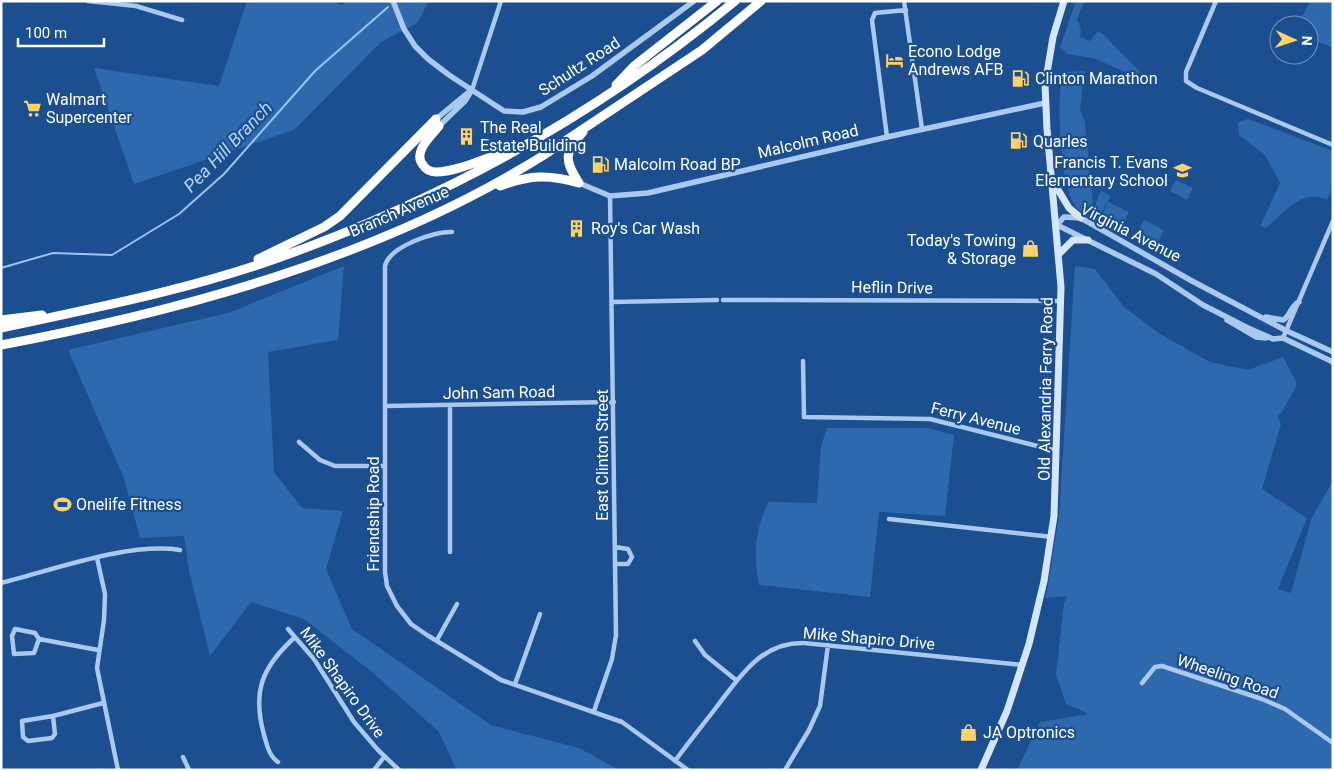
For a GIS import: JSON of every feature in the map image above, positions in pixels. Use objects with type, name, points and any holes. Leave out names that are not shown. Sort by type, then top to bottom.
[{"type":"highway","points":[[606,97],[634,66],[717,1]]},
{"type":"highway","name":"Branch Avenue","points":[[1,328],[165,292],[277,258],[361,226],[444,189],[529,144],[606,97],[694,34],[735,1]]},
{"type":"highway","name":"Branch Avenue","points":[[1,346],[181,305],[240,288],[392,234],[518,172],[595,119],[661,79],[702,50],[763,1]]},
{"type":"highway","points":[[579,184],[567,161],[569,150],[595,119]]},
{"type":"highway","points":[[438,122],[422,146],[420,162],[427,170],[436,172],[452,169],[529,144]]},
{"type":"highway","points":[[231,273],[324,227],[340,216],[438,122]]},
{"type":"highway","points":[[456,203],[517,180],[539,176],[556,176],[579,184]]},
{"type":"highway","points":[[1,320],[36,314],[60,315]]},
{"type":"main road","name":"Old Alexandria Ferry Road","points":[[981,770],[1007,711],[1023,665],[1040,600],[1052,537],[1058,452],[1061,301],[1057,225],[1045,103],[1048,59],[1064,1]]},
{"type":"main road","points":[[1052,179],[1070,208],[1081,218]]},
{"type":"main road","points":[[1059,254],[1073,240],[1088,240]]},
{"type":"street","points":[[88,1],[136,6],[182,20]]},
{"type":"street","name":"Schultz Road","points":[[393,1],[404,29],[415,46],[448,75],[504,110],[523,112],[541,107],[630,50],[694,1]]},
{"type":"street","points":[[438,122],[460,97],[472,90],[501,1]]},
{"type":"street","points":[[904,1],[922,129]]},
{"type":"street","points":[[1216,1],[1186,72],[1185,80],[1197,88],[1333,146]]},
{"type":"street","points":[[887,136],[872,20],[875,13],[906,10]]},
{"type":"street","name":"Malcolm Road","points":[[579,184],[610,196],[648,193],[887,136],[1045,103]]},
{"type":"street","name":"East Clinton Street","points":[[594,711],[614,649],[614,402],[610,196]]},
{"type":"street","name":"Virginia Avenue","points":[[1283,338],[1273,339],[1220,314],[1156,274],[1057,225],[1064,217],[1081,218],[1192,281],[1333,352]]},
{"type":"street","points":[[1333,220],[1283,338],[1333,362]]},
{"type":"street","name":"Friendship Road","points":[[452,232],[436,234],[391,255],[386,263],[384,290],[385,572],[388,586],[404,616],[437,640],[494,676],[622,722],[688,770]]},
{"type":"street","points":[[612,302],[717,300]]},
{"type":"street","name":"Heflin Drive","points":[[723,300],[1061,301]]},
{"type":"street","points":[[1262,317],[1282,320],[1288,316],[1294,304],[1299,302]]},
{"type":"street","name":"Ferry Avenue","points":[[803,361],[804,418],[919,418],[938,420],[1058,452]]},
{"type":"street","name":"John Sam Road","points":[[384,406],[614,402]]},
{"type":"street","points":[[450,406],[450,552]]},
{"type":"street","points":[[299,442],[320,460],[335,466],[385,466]]},
{"type":"street","points":[[889,519],[1052,537]]},
{"type":"street","points":[[615,547],[628,549],[632,557],[628,564],[615,564]]},
{"type":"street","points":[[1,583],[97,558],[145,549],[180,550]]},
{"type":"street","points":[[97,558],[105,594],[104,620],[98,650],[97,668],[118,770]]},
{"type":"street","points":[[437,640],[457,604]]},
{"type":"street","points":[[515,684],[540,614]]},
{"type":"street","name":"Mike Shapiro Drive","points":[[288,629],[314,658],[354,722],[384,757],[399,770]]},
{"type":"street","points":[[39,639],[34,653],[14,654],[12,636],[15,630],[35,633],[39,639],[98,650]]},
{"type":"street","points":[[278,762],[270,752],[266,740],[259,709],[259,694],[267,668],[277,654],[295,637]]},
{"type":"street","points":[[695,641],[705,655],[736,680]]},
{"type":"street","name":"Mike Shapiro Drive","points":[[675,761],[736,680],[754,661],[783,645],[799,643],[1023,665]]},
{"type":"street","points":[[785,770],[809,730],[820,706],[828,646]]},
{"type":"street","name":"Wheeling Road","points":[[1142,683],[1154,667],[1162,666],[1199,677],[1285,709],[1333,742]]},
{"type":"street","points":[[53,716],[55,734],[52,738],[28,741],[23,737],[22,721],[53,716],[103,703]]},
{"type":"street","points":[[183,757],[189,770]]},
{"type":"street","points":[[374,770],[384,757]]},
{"type":"shaded area","points":[[247,1],[333,1],[341,5],[348,1],[429,1],[417,23],[381,42],[294,130],[134,184],[94,68],[219,86]]},
{"type":"shaded area","points":[[1076,1],[1101,1],[1084,2],[1077,19],[1081,29],[1080,37],[1090,41],[1098,31],[1104,35],[1140,72],[1137,77],[1093,58],[1067,54],[1060,48]]},
{"type":"shaded area","points":[[1310,1],[1333,1],[1333,48],[1319,42],[1319,15],[1303,15]]},
{"type":"shaded area","points":[[1085,71],[1080,110],[1085,122],[1093,204],[1097,221],[1083,214],[1073,202],[1065,176],[1060,138],[1060,100],[1063,72]]},
{"type":"shaded area","points":[[1248,119],[1333,151],[1333,186],[1327,200],[1310,197],[1302,200],[1286,209],[1266,228],[1260,226],[1280,183],[1265,155],[1239,135],[1238,122]]},
{"type":"shaded area","points":[[1176,180],[1193,188],[1187,200],[1170,191]]},
{"type":"shaded area","points":[[1101,191],[1111,196],[1100,215],[1096,209],[1096,203]]},
{"type":"shaded area","points":[[1108,202],[1129,212],[1122,226],[1102,215]]},
{"type":"shaded area","points":[[1144,220],[1164,230],[1157,244],[1137,233]]},
{"type":"shaded area","points":[[344,266],[338,340],[268,352],[274,472],[302,508],[343,511],[326,569],[352,629],[491,725],[579,748],[619,770],[457,770],[438,731],[372,672],[304,619],[251,602],[210,656],[189,571],[184,536],[140,538],[124,478],[68,350],[228,313]]},
{"type":"shaded area","points":[[1075,266],[1095,269],[1124,307],[1160,334],[1210,362],[1248,370],[1283,357],[1297,384],[1282,412],[1277,416],[1281,424],[1262,489],[1307,518],[1278,589],[1291,593],[1311,520],[1333,480],[1333,770],[1017,770],[1040,722],[1089,714],[1066,704],[1056,675],[1064,603],[1067,596],[1046,598],[1059,516]]},
{"type":"shaded area","points":[[827,428],[928,428],[954,435],[945,516],[879,512],[870,597],[759,585],[756,542],[764,512],[769,502],[817,503],[821,446]]},
{"type":"waterway","name":"Pea Hill Branch","points":[[1,268],[53,253],[112,255],[179,214],[224,174],[315,71],[388,7]]},
{"type":"place","name":"Econo Lodge Andrews AFB","points":[[894,60]]},
{"type":"place","name":"Clinton Marathon","points":[[1021,78]]},
{"type":"place","name":"Walmart Supercenter","points":[[32,108]]},
{"type":"place","name":"The Real Estate Building","points":[[466,136]]},
{"type":"place","name":"Quarles","points":[[1019,141]]},
{"type":"place","name":"Malcolm Road BP","points":[[600,164]]},
{"type":"place","name":"Francis T. Evans Elementary School","points":[[1182,171]]},
{"type":"place","name":"Roy's Car Wash","points":[[577,228]]},
{"type":"place","name":"Today's Towing & Storage","points":[[1030,249]]},
{"type":"place","name":"Onelife Fitness","points":[[62,504]]},
{"type":"place","name":"JA Optronics","points":[[969,732]]}]
